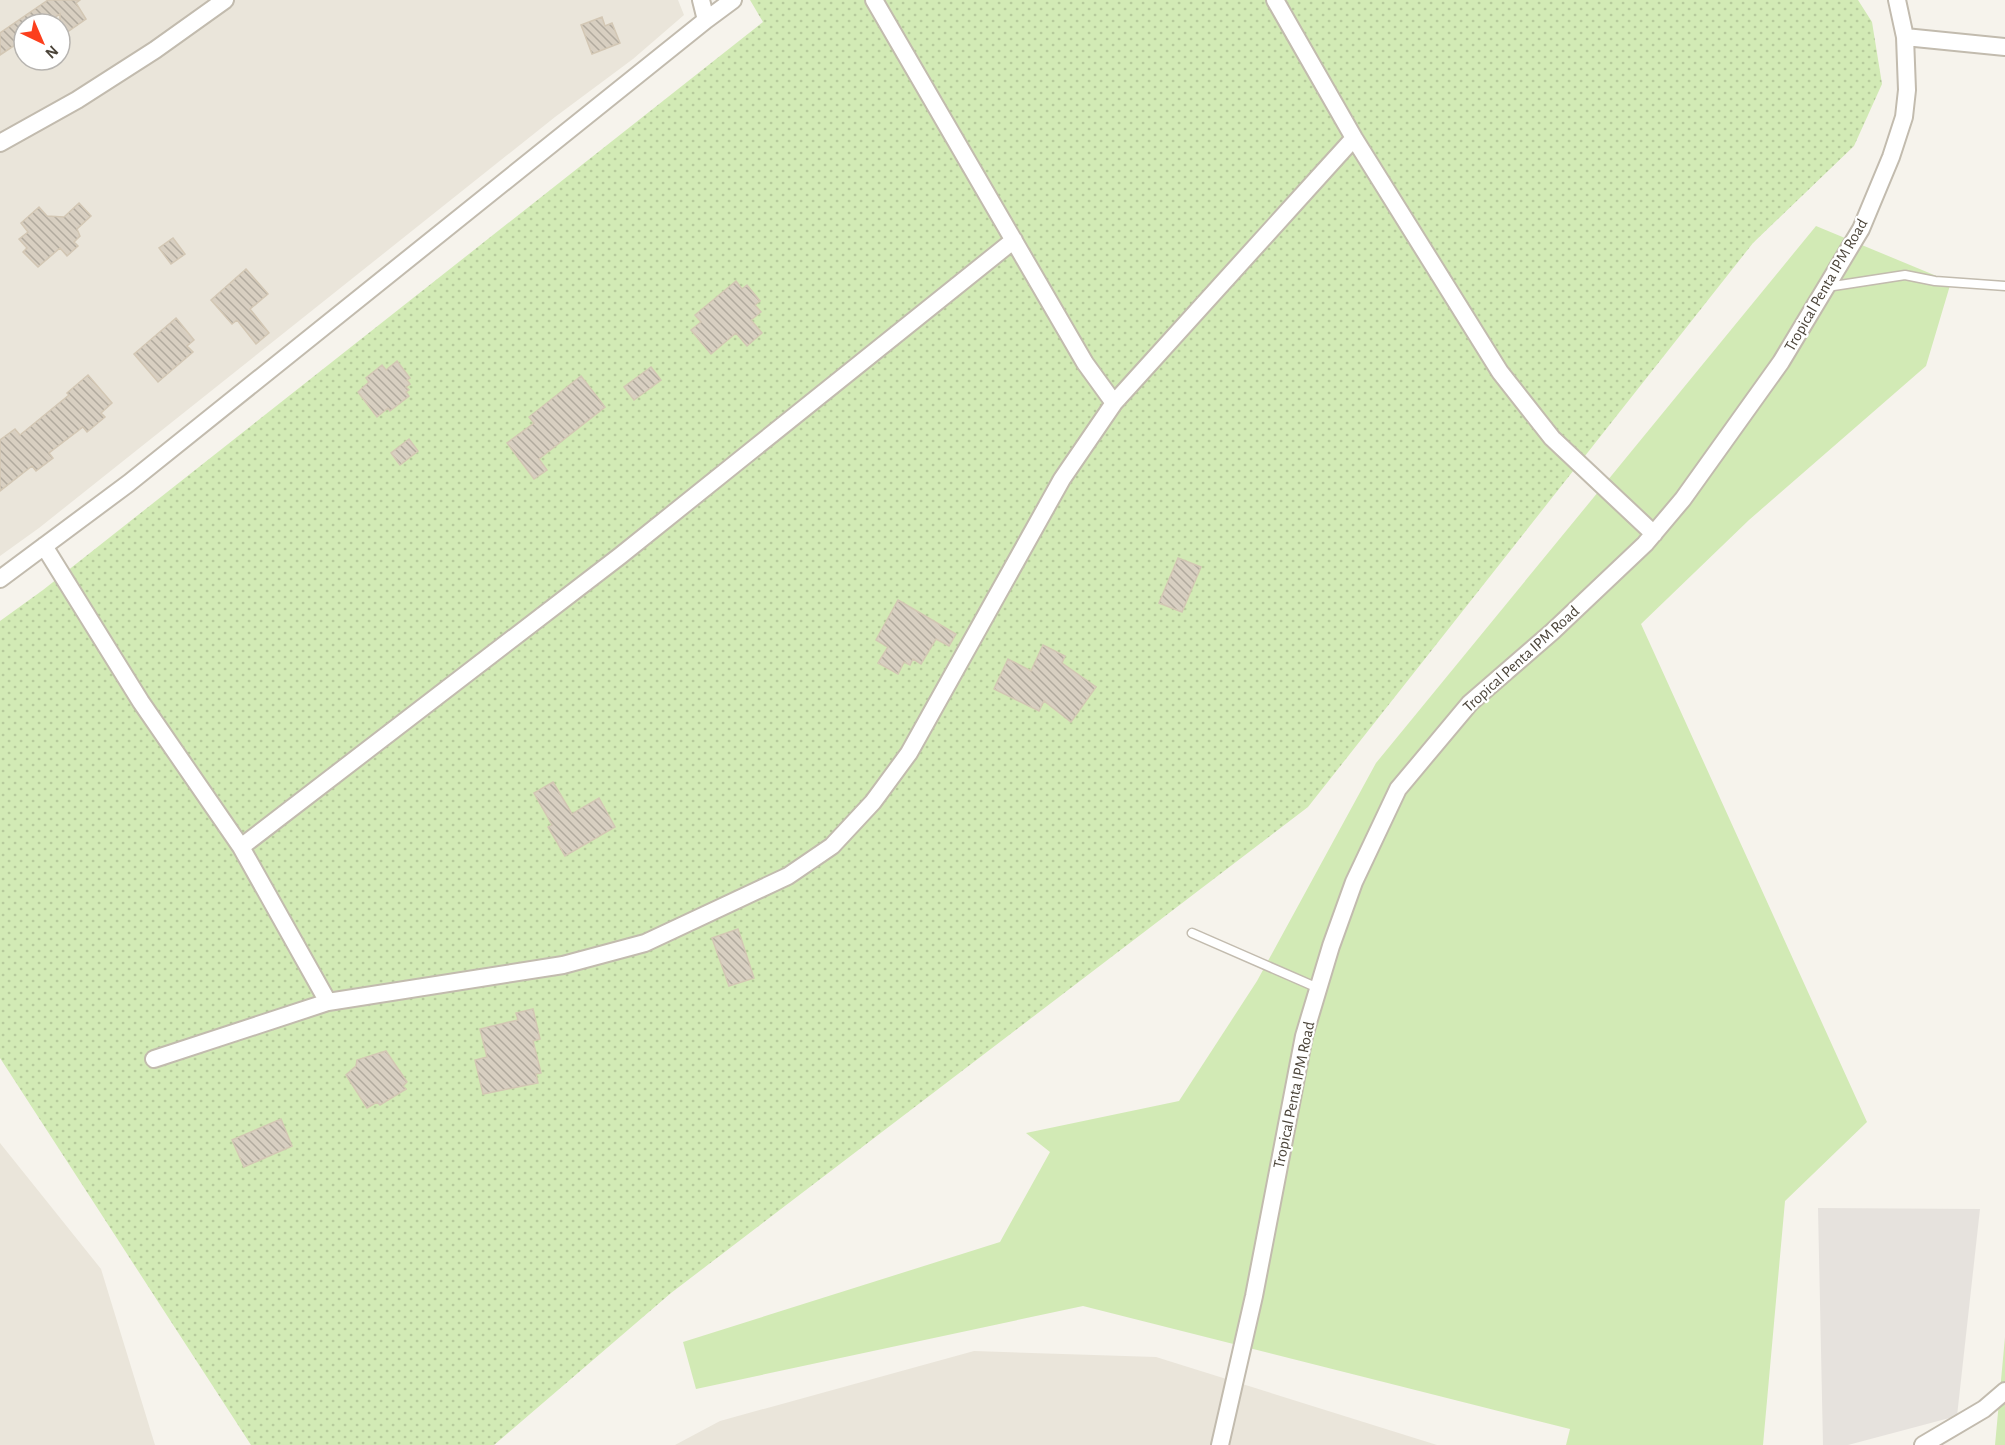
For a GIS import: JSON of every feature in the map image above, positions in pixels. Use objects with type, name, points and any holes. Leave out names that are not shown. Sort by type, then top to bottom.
[{"type":"street","points":[[0,143],[77,100],[155,50],[225,0]]},
{"type":"street","points":[[701,0],[706,20]]},
{"type":"street","points":[[0,579],[129,483],[733,0]]},
{"type":"street","points":[[874,0],[1085,363],[1114,403]]},
{"type":"street","points":[[1275,0],[1354,138],[1506,381],[1552,438],[1654,534]]},
{"type":"street","name":"Tropical Penta IPM Road","points":[[1220,1445],[1254,1296],[1304,1036],[1354,882],[1398,789],[1470,703],[1552,632],[1654,534],[1683,500],[1781,363],[1861,229],[1891,157],[1904,117],[1907,90],[1905,37],[1896,0]]},
{"type":"street","points":[[1905,37],[2005,47]]},
{"type":"street","points":[[154,1059],[328,1002],[563,965],[645,943],[788,876],[832,846],[873,802],[909,753],[1062,479],[1114,403],[1354,138]]},
{"type":"street","points":[[242,847],[620,556],[1014,240]]},
{"type":"street","points":[[44,546],[141,702],[242,847],[328,1002]]},
{"type":"street","points":[[1923,1445],[1984,1409],[2005,1391]]},
{"type":"lane","points":[[1827,287],[1905,275],[2005,286]]},
{"type":"lane","points":[[1192,933],[1318,988]]},
{"type":"shaded area","points":[[0,0],[678,0],[684,15],[633,59],[555,117],[39,528],[0,556]]},
{"type":"shaded area","points":[[0,1143],[101,1269],[155,1445],[0,1445]]},
{"type":"shaded area","points":[[1818,1208],[1980,1209],[1957,1416],[1848,1445],[1823,1445]]},
{"type":"shaded area","points":[[974,1351],[1156,1357],[1437,1445],[675,1445],[720,1421]]},
{"type":"green space","points":[[750,0],[1858,0],[1872,22],[1882,84],[1854,146],[1753,243],[1308,807],[671,1293],[494,1445],[251,1445],[0,1058],[0,621],[43,590],[763,22]]},
{"type":"green space","points":[[1816,226],[1951,282],[1926,366],[1749,520],[1641,624],[1867,1122],[1785,1201],[1763,1445],[1566,1445],[1570,1429],[1083,1306],[696,1389],[683,1342],[1000,1242],[1050,1152],[1026,1133],[1179,1101],[1257,981],[1376,763]]},
{"type":"green space","points":[[2005,1337],[2005,1445],[1995,1445]]},
{"type":"building","points":[[48,0],[80,0],[76,3],[86,19],[72,29],[72,12],[31,12]]},
{"type":"building","points":[[602,17],[605,26],[612,23],[620,43],[592,54],[581,25]]},
{"type":"building","points":[[12,25],[12,47],[0,55],[0,33]]},
{"type":"building","points":[[79,203],[91,216],[77,229],[80,236],[74,242],[78,246],[67,256],[60,248],[38,267],[23,252],[27,248],[19,239],[28,232],[21,223],[39,207],[47,216],[64,217]]},
{"type":"building","points":[[173,238],[185,254],[171,264],[159,248]]},
{"type":"building","points":[[246,269],[268,294],[250,309],[269,333],[256,344],[237,320],[232,324],[211,300]]},
{"type":"building","points":[[736,281],[742,289],[747,285],[760,301],[755,305],[761,312],[751,320],[762,333],[747,346],[736,333],[711,354],[691,330],[701,322],[695,315]]},
{"type":"building","points":[[176,318],[194,340],[187,346],[193,352],[158,382],[134,354]]},
{"type":"building","points":[[397,361],[410,378],[407,380],[410,384],[406,387],[409,390],[406,392],[409,396],[390,411],[388,408],[377,417],[358,392],[369,382],[366,378],[382,365],[386,370]]},
{"type":"building","points":[[651,367],[661,380],[634,400],[624,387]]},
{"type":"building","points":[[88,375],[112,403],[101,413],[105,417],[87,432],[83,427],[49,453],[53,458],[36,471],[32,466],[0,491],[0,440],[15,429],[20,435],[69,395],[67,393]]},
{"type":"building","points":[[581,376],[605,407],[539,459],[547,470],[534,479],[507,443],[534,423],[529,417]]},
{"type":"building","points":[[409,439],[418,451],[400,465],[391,453]]},
{"type":"building","points":[[1178,558],[1201,567],[1182,612],[1159,603]]},
{"type":"building","points":[[898,600],[956,634],[949,646],[936,639],[921,664],[913,659],[910,665],[904,662],[898,674],[878,663],[888,647],[876,640]]},
{"type":"building","points":[[1043,645],[1065,656],[1062,663],[1096,687],[1071,722],[1044,701],[1039,711],[994,689],[1008,659],[1031,671]]},
{"type":"building","points":[[553,782],[572,814],[599,798],[615,827],[565,856],[548,827],[552,825],[534,793]]},
{"type":"building","points":[[738,929],[754,978],[729,986],[712,938]]},
{"type":"building","points":[[533,1009],[540,1039],[533,1041],[541,1073],[536,1074],[538,1083],[483,1094],[475,1060],[487,1057],[480,1029],[518,1020],[516,1013]]},
{"type":"building","points":[[386,1051],[407,1082],[403,1086],[406,1089],[380,1105],[377,1102],[367,1108],[346,1075],[356,1066],[357,1060]]},
{"type":"building","points":[[281,1119],[292,1146],[244,1167],[232,1140]]}]
